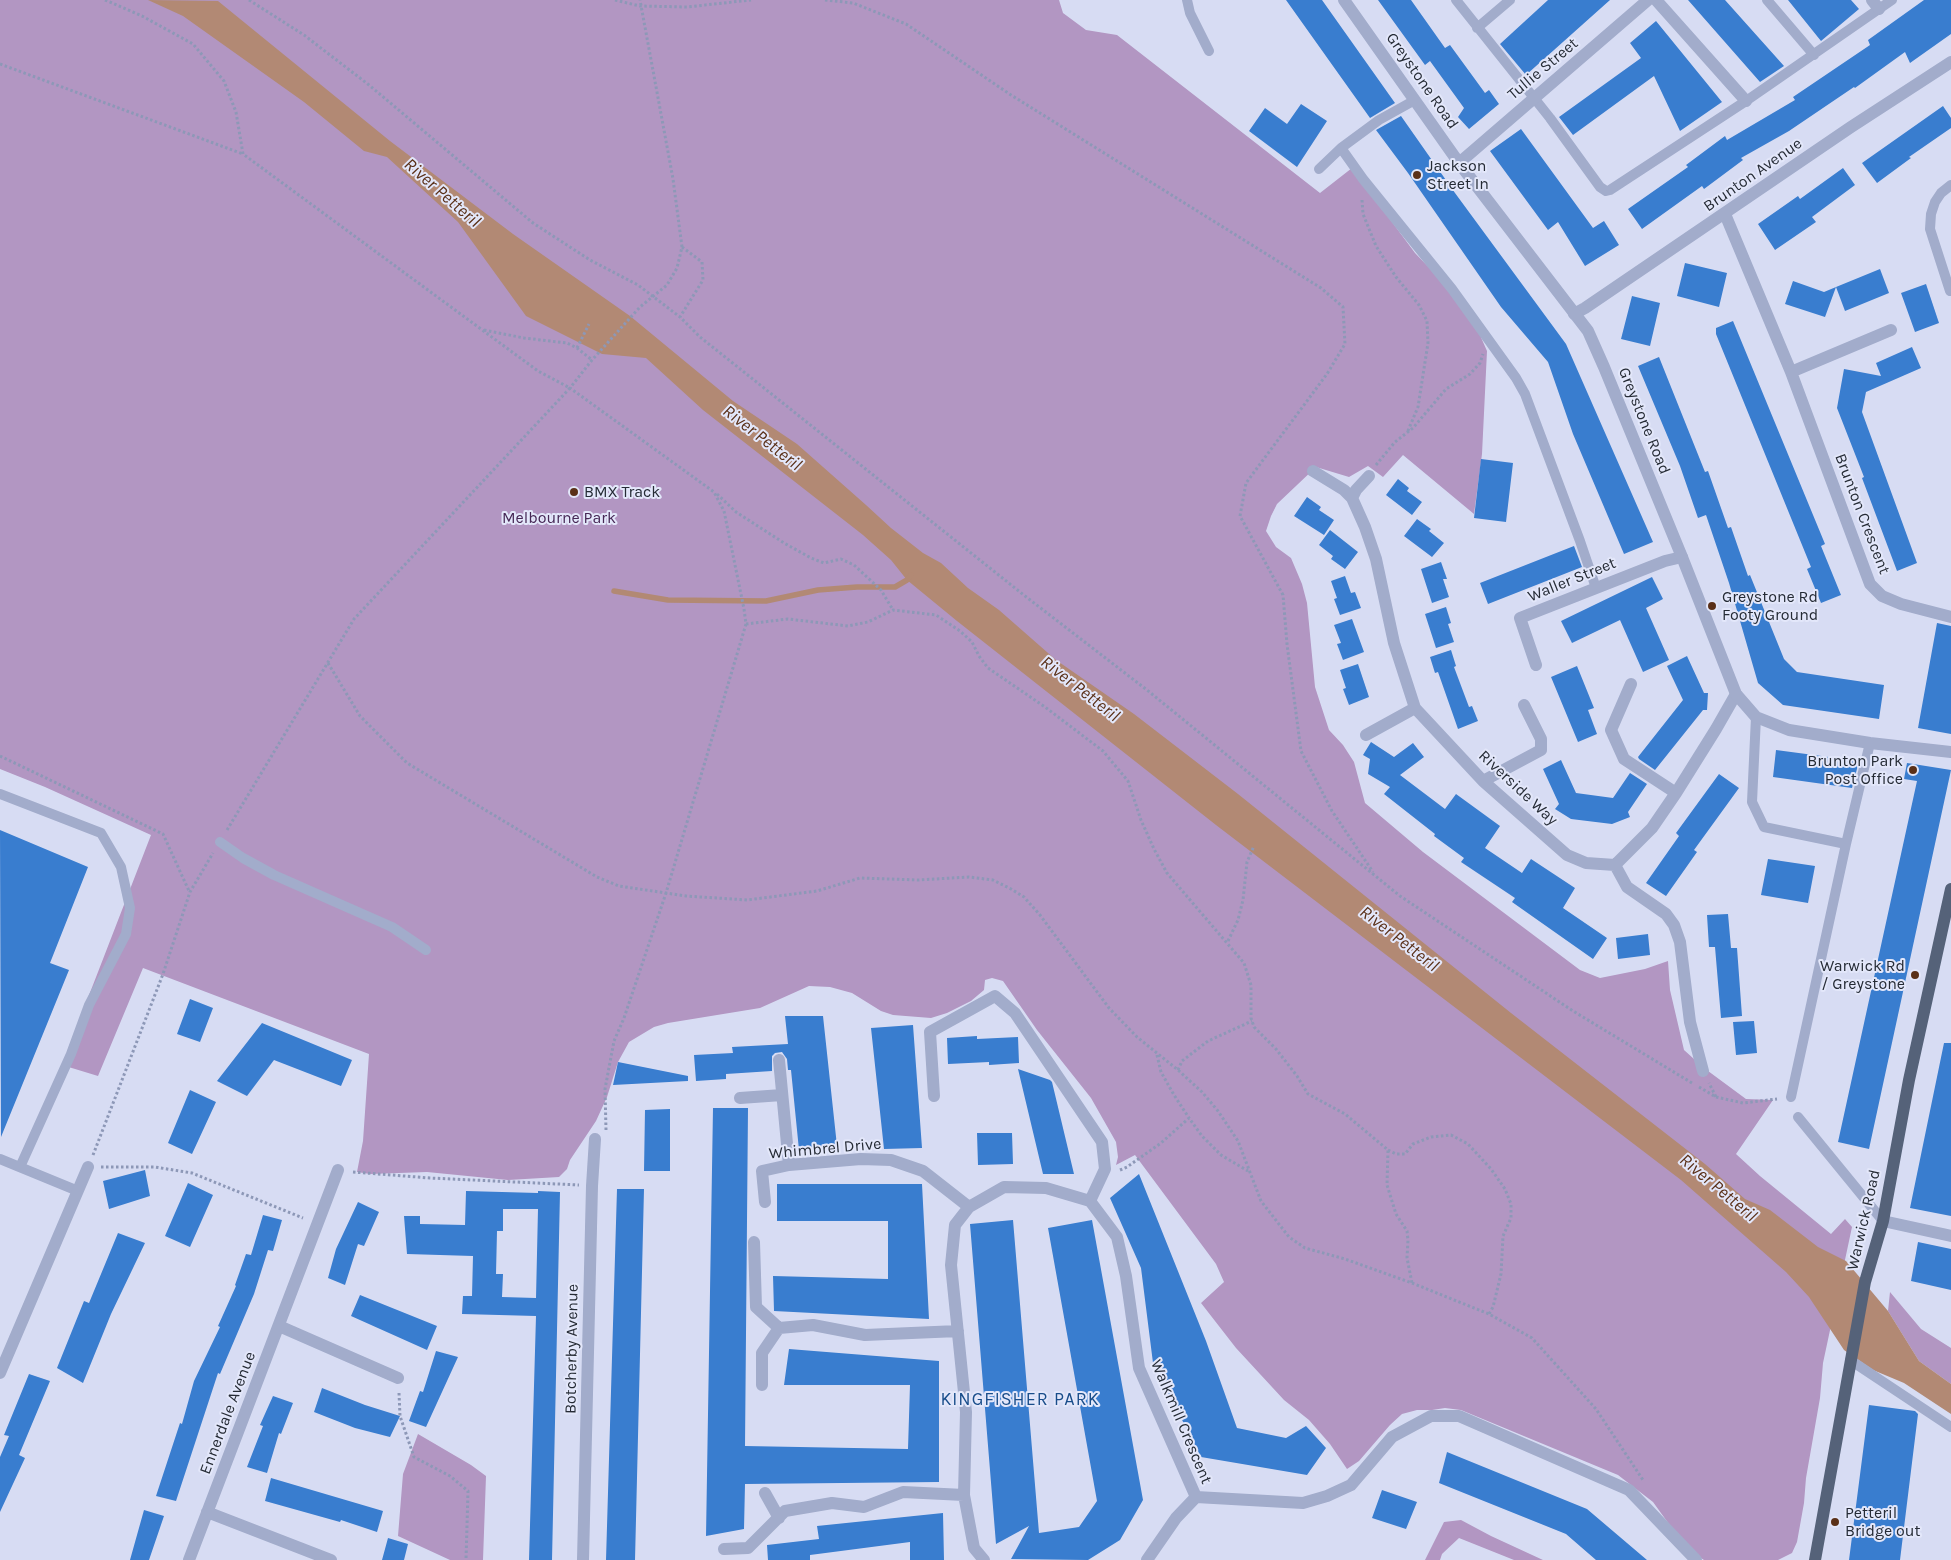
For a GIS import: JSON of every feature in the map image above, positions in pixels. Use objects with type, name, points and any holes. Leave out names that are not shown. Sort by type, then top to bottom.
[{"type":"main road","name":"Warwick Road","points":[[1814,1560],[1865,1282],[1883,1221],[1910,1080],[1951,889]]},
{"type":"street","name":"Tullie Street","points":[[1459,162],[1648,0]]},
{"type":"street","points":[[1656,0],[1746,101]]},
{"type":"street","name":"Greystone Road","points":[[1348,2],[1459,162],[1588,332],[1682,557],[1736,694],[1756,717],[1789,730],[1870,743],[1951,752]]},
{"type":"street","name":"Brunton Avenue","points":[[1574,314],[1851,127],[1951,62]]},
{"type":"street","name":"Brunton Crescent","points":[[1724,214],[1791,372],[1870,584],[1882,596],[1901,604],[1951,617]]},
{"type":"street","points":[[1791,372],[1891,330]]},
{"type":"street","points":[[1313,471],[1344,490],[1352,498],[1356,490],[1370,476]]},
{"type":"street","name":"Riverside Way","points":[[1352,498],[1376,559],[1394,643],[1414,708],[1483,781],[1566,855],[1586,862],[1615,865]]},
{"type":"street","name":"Waller Street","points":[[1536,665],[1520,618],[1665,561],[1682,557]]},
{"type":"street","points":[[1631,684],[1611,730],[1624,759],[1676,793]]},
{"type":"street","points":[[1703,1071],[1690,1022],[1680,942],[1674,925],[1666,914],[1627,887],[1615,865],[1652,828],[1676,793],[1736,694]]},
{"type":"street","points":[[1483,781],[1540,750],[1541,739],[1524,704]]},
{"type":"street","points":[[1366,735],[1414,708]]},
{"type":"street","points":[[934,1096],[930,1032],[995,996],[1015,1013],[1102,1142],[1105,1169],[1090,1201],[1046,1188],[1004,1187],[969,1208],[956,1225],[951,1264],[966,1412],[964,1495],[974,1548],[984,1560]]},
{"type":"street","points":[[779,1060],[788,1165]]},
{"type":"street","points":[[740,1098],[782,1095]]},
{"type":"street","name":"Botcherby Avenue","points":[[583,1560],[594,1139]]},
{"type":"street","name":"Whimbrel Drive","points":[[765,1202],[762,1170],[788,1165],[861,1159],[891,1160],[923,1172],[969,1208]]},
{"type":"street","points":[[0,1373],[88,1167]]},
{"type":"street","name":"Ennerdale Avenue","points":[[189,1560],[338,1170]]},
{"type":"street","name":"Walkmill Crescent","points":[[1090,1201],[1117,1238],[1126,1276],[1139,1368],[1196,1497]]},
{"type":"street","points":[[1883,1221],[1951,1236]]},
{"type":"street","points":[[754,1242],[756,1307],[779,1328],[813,1325],[865,1335],[958,1331]]},
{"type":"street","points":[[279,1326],[398,1378]]},
{"type":"street","points":[[762,1384],[762,1353],[779,1328]]},
{"type":"street","name":"Walkmill Crescent","points":[[1147,1560],[1176,1518],[1196,1497],[1303,1502],[1327,1496],[1351,1485],[1392,1437],[1430,1416],[1459,1416],[1629,1490],[1696,1560]]},
{"type":"street","points":[[724,1549],[748,1548],[786,1511],[832,1503],[864,1507],[903,1492],[964,1495]]},
{"type":"street","points":[[765,1493],[778,1518]]},
{"type":"street","points":[[207,1512],[331,1560]]},
{"type":"lane","points":[[1187,0],[1190,13],[1209,51]]},
{"type":"lane","points":[[1456,0],[1600,187],[1606,191],[1814,55],[1876,4],[1892,0]]},
{"type":"lane","points":[[1477,28],[1510,0]]},
{"type":"lane","points":[[1767,0],[1814,55]]},
{"type":"lane","points":[[1319,169],[1341,148],[1378,120],[1415,100]]},
{"type":"lane","points":[[1341,148],[1452,289],[1516,378],[1525,394],[1596,588]]},
{"type":"lane","points":[[1950,291],[1930,229],[1931,214],[1935,202],[1940,193],[1951,185]]},
{"type":"lane","points":[[1756,717],[1752,802],[1764,827],[1846,844]]},
{"type":"lane","points":[[1791,1097],[1870,743]]},
{"type":"lane","points":[[0,794],[101,833],[121,867],[130,908],[126,934],[89,1005],[71,1054],[20,1167]]},
{"type":"lane","points":[[220,842],[243,858],[274,875],[392,927],[426,950]]},
{"type":"lane","points":[[1798,1117],[1883,1221]]},
{"type":"lane","points":[[0,1159],[78,1190]]},
{"type":"lane","points":[[1850,1360],[1951,1427]]},
{"type":"path","points":[[105,0],[142,16],[193,44],[224,81],[236,112],[243,154]]},
{"type":"path","points":[[248,0],[304,35],[369,85],[533,223],[590,260],[638,285],[680,316],[700,337],[1017,590],[1147,690],[1400,896],[1573,1011],[1716,1097],[1743,1103],[1791,1097]]},
{"type":"path","points":[[615,0],[640,6],[687,7],[752,0]]},
{"type":"path","points":[[318,1224],[192,1173],[155,1167],[88,1167],[163,974],[190,892],[354,619],[570,388],[592,360],[640,307],[667,285],[678,268],[682,247],[673,180],[640,0]]},
{"type":"path","points":[[825,0],[853,3],[906,24],[1012,95],[1321,288],[1343,307],[1345,344],[1326,374],[1246,482],[1240,516],[1284,595],[1301,751],[1332,811],[1375,875]]},
{"type":"path","points":[[0,64],[243,154],[538,371],[570,388],[714,492],[736,512],[811,558],[824,563],[841,559],[854,565],[881,590],[893,610]]},
{"type":"path","points":[[1364,179],[1362,191],[1363,214],[1376,246],[1396,276],[1419,305],[1427,321],[1428,343],[1418,407],[1407,433]]},
{"type":"path","points":[[680,316],[703,280],[702,262],[682,247]]},
{"type":"path","points":[[577,348],[589,324]]},
{"type":"path","points":[[482,330],[524,338],[567,343],[592,360]]},
{"type":"path","points":[[1370,476],[1379,459],[1395,442],[1413,428],[1446,389],[1470,374],[1480,363],[1490,341]]},
{"type":"path","points":[[594,1139],[606,1139],[605,1089],[614,1041],[624,1018],[666,893],[746,624],[724,511],[714,492]]},
{"type":"path","points":[[746,624],[788,619],[848,626],[868,622],[893,610],[936,615],[960,631],[972,642],[988,668],[1045,707],[1102,751],[1128,781],[1141,820],[1167,873],[1228,941],[1244,963],[1251,985],[1252,1021],[1254,1027],[1281,1056],[1308,1094],[1345,1114],[1388,1150],[1396,1154],[1405,1154],[1413,1144],[1431,1137],[1451,1135],[1468,1144],[1491,1168],[1505,1189],[1511,1204],[1511,1218],[1503,1236],[1501,1274],[1493,1306],[1489,1314]]},
{"type":"path","points":[[328,663],[360,716],[407,763],[597,877],[619,886],[710,899],[747,900],[817,891],[860,878],[918,880],[969,877],[993,880],[1024,897],[1061,941],[1109,1008],[1137,1038],[1178,1070],[1202,1092],[1227,1124],[1238,1141],[1248,1171],[1262,1201],[1279,1226],[1305,1248],[1321,1254],[1345,1259],[1412,1283],[1489,1314],[1532,1338],[1596,1408],[1644,1481]]},
{"type":"path","points":[[0,756],[163,834],[190,892]]},
{"type":"path","points":[[1228,941],[1242,907],[1247,862],[1254,846]]},
{"type":"path","points":[[1178,1070],[1182,1061],[1208,1041],[1252,1021]]},
{"type":"path","points":[[1157,1054],[1161,1072],[1202,1136],[1221,1155],[1248,1171]]},
{"type":"path","points":[[1703,1071],[1716,1097]]},
{"type":"path","points":[[1105,1169],[1114,1172],[1127,1167],[1161,1143],[1189,1118]]},
{"type":"path","points":[[1388,1150],[1388,1185],[1396,1214],[1407,1231],[1407,1258],[1412,1283]]},
{"type":"path","points":[[338,1170],[430,1178],[592,1186]]},
{"type":"path","points":[[398,1378],[400,1416],[414,1457],[450,1476],[468,1491],[466,1560]]},
{"type":"green space","name":"Melbourne Park","points":[[0,0],[1059,0],[1063,13],[1086,30],[1117,35],[1320,193],[1352,168],[1415,253],[1468,308],[1487,351],[1482,454],[1474,514],[1403,455],[1383,477],[1368,466],[1349,477],[1316,467],[1277,504],[1266,531],[1276,547],[1291,558],[1302,584],[1307,603],[1315,687],[1329,730],[1343,745],[1354,762],[1365,803],[1423,852],[1580,970],[1600,978],[1645,969],[1668,961],[1670,990],[1684,1050],[1704,1068],[1746,1099],[1773,1100],[1736,1154],[1831,1234],[1845,1219],[1852,1227],[1823,1363],[1820,1398],[1806,1478],[1804,1503],[1797,1542],[1792,1553],[1778,1560],[1704,1560],[1687,1549],[1653,1502],[1618,1475],[1461,1410],[1445,1408],[1417,1410],[1402,1414],[1359,1461],[1347,1469],[1330,1444],[1309,1420],[1284,1400],[1236,1348],[1201,1303],[1224,1282],[1216,1264],[1135,1155],[1116,1165],[1118,1157],[1116,1142],[1091,1098],[1037,1030],[1003,981],[992,978],[985,980],[984,990],[971,1001],[947,1013],[931,1018],[893,1015],[881,1011],[852,993],[830,987],[809,986],[760,1008],[654,1027],[629,1042],[618,1062],[607,1097],[596,1121],[570,1160],[567,1169],[559,1177],[508,1180],[427,1172],[370,1174],[357,1172],[363,1141],[369,1054],[143,968],[98,1076],[62,1065],[151,835],[45,787],[0,769]]},
{"type":"green space","points":[[1890,1292],[1921,1329],[1951,1348],[1951,1384],[1919,1361],[1888,1311]]},
{"type":"green space","points":[[418,1434],[486,1476],[483,1560],[450,1560],[398,1536],[403,1474]]},
{"type":"green space","points":[[1461,1520],[1543,1560],[1514,1560],[1459,1538],[1442,1554],[1440,1560],[1425,1560],[1444,1522]]},
{"type":"water","name":"River Petteril","points":[[148,0],[218,1],[390,141],[513,234],[630,316],[733,401],[797,444],[891,528],[923,553],[941,563],[968,588],[999,610],[1056,660],[1134,714],[1238,794],[1511,1013],[1705,1164],[1745,1199],[1770,1210],[1818,1247],[1846,1261],[1888,1311],[1919,1361],[1951,1384],[1951,1414],[1904,1383],[1873,1370],[1844,1350],[1809,1297],[1786,1272],[1681,1180],[1216,825],[957,621],[907,580],[891,560],[863,535],[703,410],[646,358],[602,354],[526,316],[458,222],[387,157],[364,151],[304,102],[183,16]]},
{"type":"building","points":[[1286,0],[1322,0],[1395,103],[1370,118]]},
{"type":"building","points":[[1378,0],[1411,0],[1445,48],[1450,45],[1485,93],[1489,90],[1499,104],[1469,129],[1458,117],[1464,108],[1430,61],[1425,65]]},
{"type":"building","points":[[1548,0],[1610,0],[1526,75],[1500,44]]},
{"type":"building","points":[[1688,0],[1725,0],[1784,66],[1760,82]]},
{"type":"building","points":[[1788,0],[1851,0],[1859,9],[1821,41]]},
{"type":"building","points":[[1924,0],[1951,0],[1951,34],[1910,63],[1905,52],[1855,88],[1789,131],[1741,158],[1743,160],[1704,189],[1702,186],[1642,229],[1628,209],[1688,167],[1686,165],[1725,136],[1727,140],[1795,100],[1793,97],[1870,45],[1868,40]]},
{"type":"building","points":[[1656,21],[1722,102],[1680,131],[1654,76],[1573,135],[1559,117],[1641,58],[1630,43]]},
{"type":"building","points":[[1301,104],[1327,121],[1297,167],[1249,131],[1265,108],[1287,124]]},
{"type":"building","points":[[1943,106],[1951,118],[1951,128],[1909,157],[1911,158],[1877,183],[1862,163]]},
{"type":"building","points":[[1401,116],[1566,344],[1653,542],[1624,554],[1573,434],[1548,362],[1501,307],[1376,130]]},
{"type":"building","points":[[1521,129],[1593,228],[1604,221],[1619,245],[1585,266],[1558,222],[1548,230],[1490,151]]},
{"type":"building","points":[[1843,168],[1855,185],[1812,217],[1816,222],[1775,250],[1758,224],[1798,196],[1800,199]]},
{"type":"building","points":[[1685,263],[1727,273],[1719,307],[1677,296]]},
{"type":"building","points":[[1880,269],[1889,293],[1845,311],[1836,287]]},
{"type":"building","points":[[1793,281],[1824,292],[1836,287],[1825,317],[1785,304]]},
{"type":"building","points":[[1926,284],[1939,323],[1915,332],[1901,293]]},
{"type":"building","points":[[1632,296],[1660,303],[1650,346],[1621,339]]},
{"type":"building","points":[[1733,321],[1825,544],[1821,546],[1841,595],[1821,603],[1807,569],[1811,567],[1716,334],[1716,328]]},
{"type":"building","points":[[1912,347],[1921,368],[1866,392],[1862,412],[1917,563],[1897,571],[1862,478],[1864,477],[1837,408],[1844,369],[1881,376],[1876,363]]},
{"type":"building","points":[[1659,357],[1705,472],[1708,471],[1728,528],[1731,527],[1748,576],[1750,575],[1784,659],[1797,672],[1884,685],[1879,719],[1783,705],[1758,683],[1729,583],[1706,515],[1698,518],[1680,466],[1638,366]]},
{"type":"building","points":[[1481,459],[1513,463],[1506,522],[1474,518]]},
{"type":"building","points":[[1398,479],[1409,488],[1407,491],[1422,502],[1412,515],[1386,495]]},
{"type":"building","points":[[1307,497],[1321,507],[1319,510],[1334,520],[1324,535],[1294,516]]},
{"type":"building","points":[[1417,519],[1431,529],[1429,531],[1444,543],[1432,557],[1404,536]]},
{"type":"building","points":[[1330,530],[1358,552],[1345,569],[1331,559],[1333,556],[1319,545]]},
{"type":"building","points":[[1574,546],[1582,567],[1488,604],[1480,583]]},
{"type":"building","points":[[1441,562],[1447,579],[1443,579],[1449,597],[1432,603],[1421,569]]},
{"type":"building","points":[[1345,576],[1351,593],[1355,592],[1361,608],[1340,615],[1334,599],[1337,598],[1331,581]]},
{"type":"building","points":[[1652,577],[1663,599],[1646,608],[1669,660],[1643,672],[1620,620],[1572,643],[1561,621]]},
{"type":"building","points":[[1446,607],[1451,623],[1448,624],[1454,642],[1436,648],[1425,614]]},
{"type":"building","points":[[1352,619],[1364,652],[1343,660],[1337,644],[1341,643],[1334,625]]},
{"type":"building","points":[[1937,623],[1951,626],[1951,734],[1918,728]]},
{"type":"building","points":[[1451,650],[1456,666],[1454,667],[1469,707],[1472,706],[1478,721],[1458,729],[1438,672],[1435,673],[1430,657]]},
{"type":"building","points":[[1687,656],[1704,693],[1708,693],[1707,710],[1703,710],[1655,770],[1638,757],[1683,700],[1667,666]]},
{"type":"building","points":[[1358,664],[1369,697],[1349,705],[1343,689],[1346,688],[1340,670]]},
{"type":"building","points":[[1577,666],[1594,708],[1588,710],[1597,734],[1578,742],[1551,677]]},
{"type":"building","points":[[1371,742],[1394,757],[1413,743],[1424,757],[1400,775],[1445,809],[1456,794],[1500,826],[1485,848],[1522,873],[1531,859],[1575,888],[1563,908],[1607,938],[1593,959],[1512,902],[1515,898],[1461,862],[1464,858],[1434,836],[1435,834],[1384,794],[1390,787],[1368,774],[1370,759],[1363,755]]},
{"type":"building","points":[[1776,750],[1859,761],[1852,788],[1773,777]]},
{"type":"building","points":[[1561,760],[1576,793],[1613,798],[1630,773],[1647,784],[1628,812],[1630,817],[1612,824],[1571,819],[1555,809],[1559,804],[1543,769]]},
{"type":"building","points":[[1907,763],[1951,770],[1869,1149],[1838,1142],[1917,781],[1904,779]]},
{"type":"building","points":[[1719,774],[1739,788],[1694,850],[1697,852],[1666,896],[1646,883],[1679,836],[1676,833]]},
{"type":"building","points":[[0,830],[88,867],[50,963],[69,970],[1,1137]]},
{"type":"building","points":[[1768,859],[1815,866],[1808,903],[1761,895]]},
{"type":"building","points":[[1728,914],[1731,948],[1737,948],[1742,1016],[1721,1018],[1715,947],[1709,947],[1707,915]]},
{"type":"building","points":[[1648,934],[1650,955],[1618,959],[1616,938]]},
{"type":"building","points":[[190,999],[213,1008],[200,1042],[177,1034]]},
{"type":"building","points":[[785,1016],[823,1016],[837,1146],[799,1150],[791,1070],[788,1070],[787,1059],[782,1052],[775,1053],[772,1056],[772,1071],[726,1074],[726,1079],[696,1081],[694,1055],[733,1053],[732,1047],[788,1044]]},
{"type":"building","points":[[1754,1021],[1757,1053],[1736,1055],[1733,1022]]},
{"type":"building","points":[[262,1023],[352,1060],[341,1086],[274,1060],[247,1096],[217,1081]]},
{"type":"building","points":[[913,1025],[922,1148],[884,1149],[871,1028]]},
{"type":"building","points":[[977,1036],[977,1039],[1018,1037],[1019,1063],[989,1065],[989,1062],[948,1064],[947,1038]]},
{"type":"building","points":[[1944,1043],[1951,1043],[1951,1216],[1910,1208]]},
{"type":"building","points":[[618,1062],[688,1076],[688,1081],[613,1085]]},
{"type":"building","points":[[1018,1069],[1052,1082],[1074,1174],[1043,1174]]},
{"type":"building","points":[[190,1090],[216,1102],[192,1154],[168,1143]]},
{"type":"building","points":[[713,1108],[748,1108],[745,1446],[908,1449],[910,1385],[784,1385],[789,1349],[939,1361],[939,1482],[745,1484],[744,1529],[706,1536]]},
{"type":"building","points":[[670,1109],[670,1171],[644,1171],[645,1110]]},
{"type":"building","points":[[977,1133],[1012,1133],[1013,1164],[978,1165]]},
{"type":"building","points":[[145,1170],[150,1196],[109,1209],[103,1181]]},
{"type":"building","points":[[1139,1174],[1206,1341],[1237,1428],[1286,1438],[1306,1426],[1326,1448],[1307,1475],[1201,1457],[1153,1363],[1141,1268],[1110,1198]]},
{"type":"building","points":[[188,1183],[213,1195],[190,1247],[165,1236]]},
{"type":"building","points":[[777,1184],[922,1184],[929,1319],[774,1311],[773,1276],[888,1279],[888,1221],[777,1221]]},
{"type":"building","points":[[617,1189],[644,1189],[635,1560],[606,1560]]},
{"type":"building","points":[[466,1191],[560,1192],[552,1560],[529,1560],[536,1316],[462,1314],[463,1296],[472,1296],[473,1256],[407,1254],[404,1216],[420,1216],[420,1224],[465,1225]],"holes":[[[503,1209],[538,1209],[536,1298],[502,1297],[503,1274],[496,1274],[497,1231],[503,1231]]]},
{"type":"building","points":[[358,1202],[379,1212],[364,1246],[358,1244],[345,1285],[328,1278],[336,1249]]},
{"type":"building","points":[[263,1215],[282,1220],[273,1251],[268,1250],[254,1294],[220,1374],[218,1373],[176,1501],[156,1496],[180,1423],[182,1424],[194,1381],[220,1327],[218,1326],[236,1286],[246,1254],[251,1255]]},
{"type":"building","points":[[1013,1220],[1039,1533],[1079,1527],[1097,1501],[1048,1228],[1092,1220],[1143,1500],[1120,1540],[1088,1560],[1011,1559],[1029,1526],[996,1544],[970,1224]]},
{"type":"building","points":[[118,1233],[145,1243],[111,1314],[83,1383],[57,1368],[84,1301],[89,1303]]},
{"type":"building","points":[[1918,1242],[1951,1249],[1951,1290],[1911,1281]]},
{"type":"building","points":[[360,1295],[437,1326],[427,1350],[351,1316]]},
{"type":"building","points":[[436,1351],[458,1357],[426,1427],[409,1421],[420,1391],[423,1392]]},
{"type":"building","points":[[29,1374],[50,1381],[19,1455],[25,1458],[0,1512],[0,1457],[9,1436],[4,1435]]},
{"type":"building","points":[[322,1388],[400,1416],[390,1437],[355,1428],[314,1412]]},
{"type":"building","points":[[273,1396],[293,1403],[281,1434],[279,1433],[267,1473],[247,1467],[263,1426],[260,1425]]},
{"type":"building","points":[[1869,1405],[1915,1411],[1918,1414],[1900,1560],[1849,1560]]},
{"type":"building","points":[[1447,1452],[1587,1509],[1647,1560],[1596,1560],[1566,1534],[1439,1483]]},
{"type":"building","points":[[271,1478],[383,1511],[377,1532],[341,1520],[340,1522],[265,1501]]},
{"type":"building","points":[[1382,1490],[1417,1502],[1406,1529],[1372,1518]]},
{"type":"building","points":[[144,1510],[164,1516],[149,1560],[130,1560]]},
{"type":"building","points":[[943,1513],[944,1560],[910,1560],[910,1542],[810,1555],[810,1560],[768,1560],[767,1545],[819,1539],[817,1526]]},
{"type":"building","points":[[388,1538],[408,1544],[404,1560],[382,1560]]},
{"type":"waterway","points":[[614,591],[668,600],[766,601],[818,590],[895,587],[907,580],[911,575]]},
{"type":"place","name":"Jackson Street In","points":[[1417,175]]},
{"type":"place","name":"BMX Track","points":[[574,492]]},
{"type":"place","name":"Greystone Rd Footy Ground","points":[[1712,606]]},
{"type":"place","name":"Brunton Park Post Office","points":[[1913,770]]},
{"type":"place","name":"Warwick Rd / Greystone","points":[[1915,975]]},
{"type":"place","name":"Petteril Bridge out","points":[[1835,1522]]},
{"type":"district","name":"KINGFISHER PARK","points":[[1020,1400]]}]
